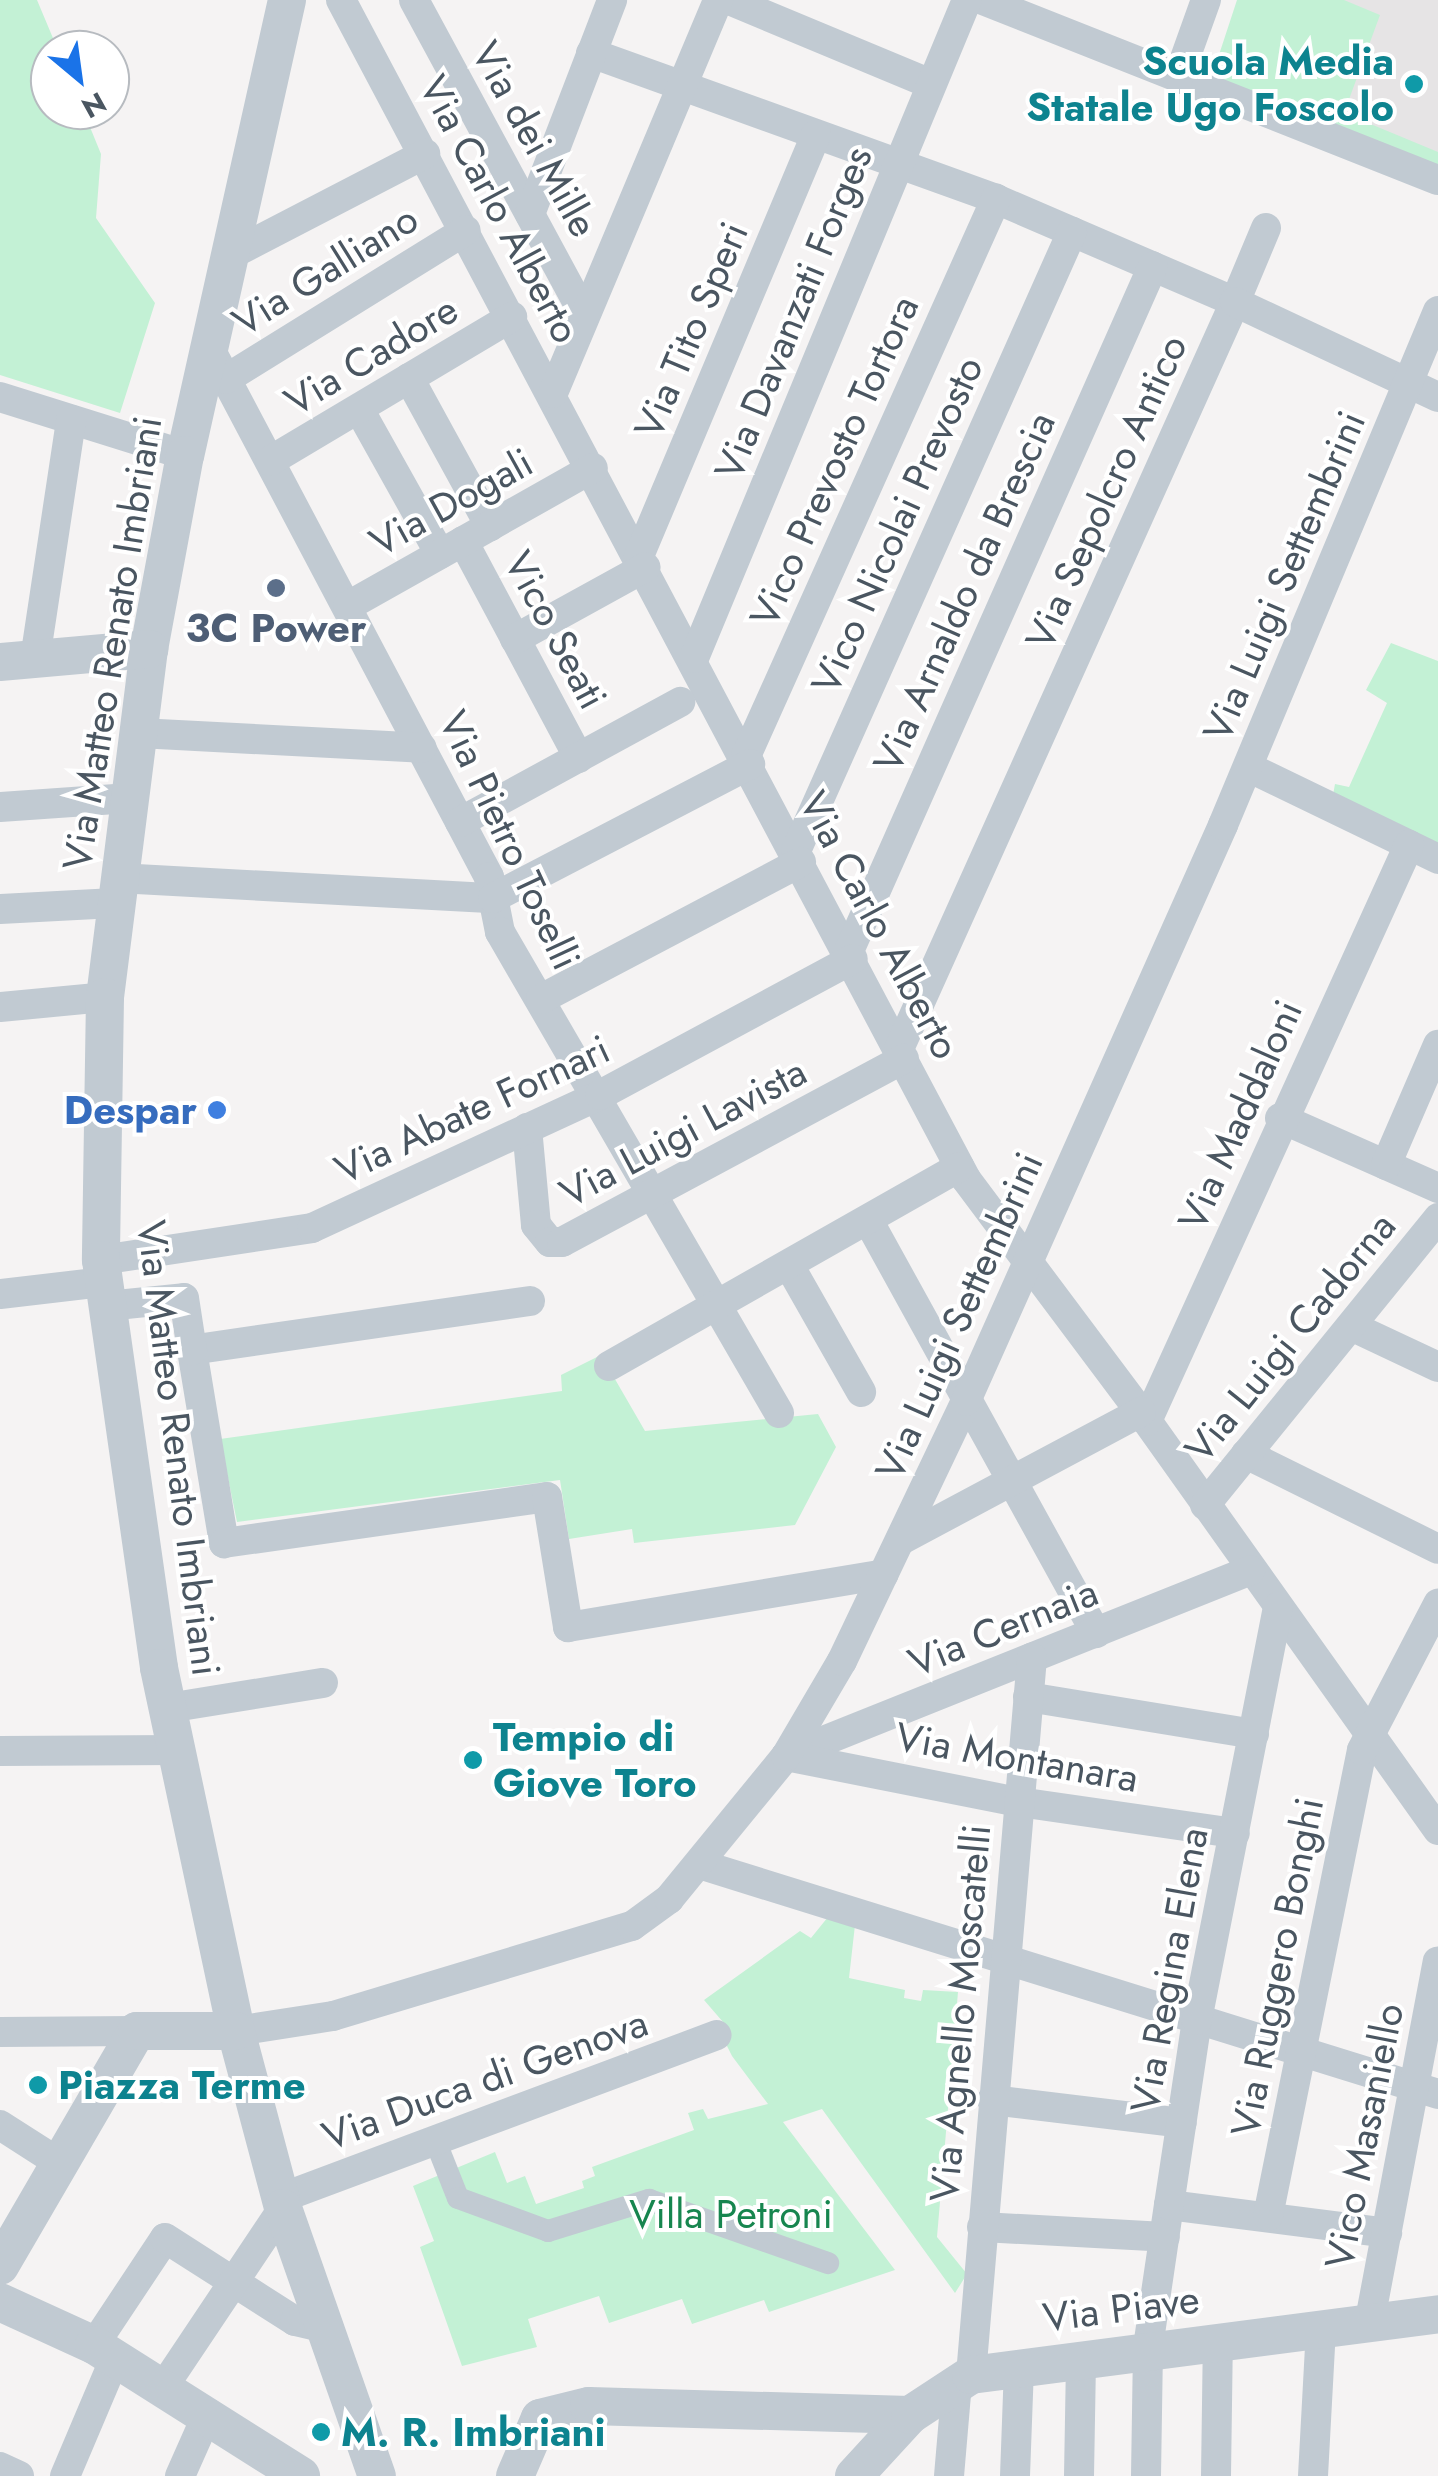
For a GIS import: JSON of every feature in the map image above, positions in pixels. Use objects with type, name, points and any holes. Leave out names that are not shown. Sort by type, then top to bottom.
[{"type":"street","name":"Via Matteo Renato Imbriani","points":[[287,0],[230,255],[218,363],[185,455],[150,650],[105,998],[104,1283],[168,1708],[236,2031],[282,2203],[377,2476]]},
{"type":"street","name":"Via Carlo Alberto","points":[[342,0],[799,856],[960,1167],[1144,1416],[1438,1830]]},
{"type":"street","name":"Via dei Mille","points":[[414,0],[586,316]]},
{"type":"street","points":[[530,214],[612,0]]},
{"type":"street","points":[[553,393],[718,0]]},
{"type":"street","points":[[729,0],[931,84]]},
{"type":"street","points":[[981,0],[1438,180]]},
{"type":"street","name":"Via Davanzati Forges","points":[[694,658],[931,84],[981,0]]},
{"type":"street","points":[[1178,78],[1206,0]]},
{"type":"street","name":"Via Sepolcro Antico","points":[[591,53],[996,200],[1235,302],[901,1054]]},
{"type":"street","name":"Via Tito Speri","points":[[642,562],[816,135]]},
{"type":"street","points":[[230,255],[425,154]]},
{"type":"street","name":"Vico Prevosto Tortora","points":[[748,760],[996,200]]},
{"type":"street","points":[[1266,228],[1235,302],[1438,397]]},
{"type":"street","name":"Via Galliano","points":[[218,363],[466,230]]},
{"type":"street","name":"Vico Nicolai Prevosto","points":[[799,856],[1072,232]]},
{"type":"street","name":"Via Arnaldo da Brescia","points":[[851,955],[1153,266]]},
{"type":"street","name":"Via Luigi Settembrini","points":[[236,2031],[332,2016],[632,1926],[699,1864],[786,1756],[884,1574],[966,1401],[1248,766],[1438,311]]},
{"type":"street","name":"Via Cadore","points":[[270,461],[512,317]]},
{"type":"street","name":"Via Pietro Toselli","points":[[218,363],[460,822],[493,898],[500,932],[600,1095],[780,1413]]},
{"type":"street","points":[[410,378],[490,526]]},
{"type":"street","points":[[0,398],[185,455]]},
{"type":"street","name":"Vico Seati","points":[[358,408],[515,639],[579,758]]},
{"type":"street","points":[[71,420],[18,661],[150,650]]},
{"type":"street","name":"Via Dogali","points":[[348,606],[593,468]]},
{"type":"street","points":[[515,639],[642,562]]},
{"type":"street","points":[[460,822],[680,702]]},
{"type":"street","points":[[139,733],[422,748]]},
{"type":"street","points":[[0,909],[117,891],[493,898],[748,760]]},
{"type":"street","points":[[1248,766],[1438,858]]},
{"type":"street","points":[[0,807],[130,798]]},
{"type":"street","name":"Via Maddaloni","points":[[1144,1416],[1409,845]]},
{"type":"street","points":[[541,999],[799,856]]},
{"type":"street","name":"Via Abate Fornari","points":[[104,1283],[312,1228],[600,1095],[851,955]]},
{"type":"street","points":[[0,1008],[105,998]]},
{"type":"street","points":[[1386,1165],[1438,1045]]},
{"type":"street","name":"Via Luigi Lavista","points":[[527,1128],[536,1225],[550,1242],[655,1193],[901,1054]]},
{"type":"street","points":[[1280,1118],[1438,1188]]},
{"type":"street","points":[[609,1366],[960,1167]]},
{"type":"street","name":"Via Luigi Cadorna","points":[[1205,1505],[1438,1218]]},
{"type":"street","points":[[868,1220],[1096,1633]]},
{"type":"street","points":[[789,1265],[862,1392]]},
{"type":"street","points":[[0,1294],[104,1283],[184,1298],[224,1543],[547,1497],[568,1627],[884,1574]]},
{"type":"street","points":[[192,1350],[530,1301]]},
{"type":"street","points":[[1351,1326],[1438,1367]]},
{"type":"street","points":[[901,1540],[1144,1416]]},
{"type":"street","points":[[1246,1454],[1438,1549]]},
{"type":"street","name":"Via Cernaia","points":[[786,1756],[1250,1570]]},
{"type":"street","name":"Via Ruggero Bonghi","points":[[1268,2216],[1362,1750],[1438,1604]]},
{"type":"street","name":"Via Regina Elena","points":[[1146,2476],[1148,2348],[1197,2020],[1278,1608]]},
{"type":"street","name":"Via Agnello Moscatelli","points":[[949,2476],[982,2227],[1032,1658]]},
{"type":"street","points":[[168,1708],[323,1683]]},
{"type":"street","points":[[1028,1696],[1254,1734]]},
{"type":"street","points":[[0,1751],[177,1750]]},
{"type":"street","name":"Via Montanara","points":[[786,1756],[1019,1802],[1234,1833]]},
{"type":"street","points":[[699,1864],[1426,2090]]},
{"type":"street","name":"Vico Masaniello","points":[[1369,2326],[1386,2233],[1426,2090],[1438,1962]]},
{"type":"street","points":[[0,2266],[56,2162],[137,2031]]},
{"type":"street","points":[[0,2032],[236,2031]]},
{"type":"street","name":"Via Duca di Genova","points":[[282,2203],[435,2140],[717,2035]]},
{"type":"street","points":[[992,2100],[1182,2124]]},
{"type":"street","points":[[0,2124],[56,2162]]},
{"type":"street","points":[[435,2140],[458,2198],[548,2231],[649,2200],[828,2263]]},
{"type":"street","points":[[164,2386],[234,2283],[282,2203]]},
{"type":"street","points":[[1169,2205],[1386,2233]]},
{"type":"street","points":[[982,2227],[1164,2237]]},
{"type":"street","points":[[65,2476],[104,2351],[166,2238],[296,2321],[326,2328]]},
{"type":"street","points":[[3,2312],[104,2351],[208,2413],[301,2476]]},
{"type":"street","name":"Via Piave","points":[[854,2476],[910,2415],[964,2378],[1148,2348],[1369,2326],[1438,2313]]},
{"type":"street","points":[[1313,2476],[1321,2330]]},
{"type":"street","points":[[1216,2476],[1218,2340]]},
{"type":"street","points":[[1079,2476],[1081,2358]]},
{"type":"street","points":[[1015,2476],[1018,2367]]},
{"type":"street","points":[[515,2476],[540,2418],[589,2406],[910,2415]]},
{"type":"street","points":[[180,2476],[208,2413]]},
{"type":"street","points":[[0,2468],[19,2476]]},
{"type":"shaded area","points":[[1237,0],[1438,0],[1438,172],[1356,136]]},
{"type":"green space","points":[[0,0],[37,0],[50,30],[30,30],[30,130],[91,130],[101,154],[96,218],[155,303],[120,413],[0,375]]},
{"type":"green space","points":[[1237,0],[1344,0],[1380,15],[1344,113],[1438,152],[1438,170],[1212,76]]},
{"type":"green space","points":[[1391,643],[1438,661],[1438,843],[1333,795],[1335,784],[1349,787],[1387,703],[1366,690]]},
{"type":"green space","points":[[601,1355],[645,1431],[818,1414],[836,1447],[795,1525],[634,1543],[632,1529],[569,1539],[560,1480],[237,1522],[220,1439],[562,1391],[561,1375]]},
{"type":"green space","name":"Villa Petroni","points":[[828,1917],[855,1925],[849,1978],[905,1990],[904,1998],[921,2001],[923,1990],[958,1992],[937,2237],[967,2274],[955,2293],[822,2109],[783,2122],[895,2270],[769,2312],[764,2300],[692,2324],[682,2299],[609,2323],[599,2296],[528,2319],[537,2347],[462,2366],[420,2247],[434,2241],[413,2186],[495,2152],[507,2183],[525,2176],[536,2204],[584,2188],[582,2181],[595,2176],[592,2167],[694,2130],[688,2113],[703,2109],[708,2119],[768,2104],[732,2056],[719,2030],[723,2022],[704,2000],[800,1931],[811,1938]]},
{"type":"place","name":"Scuola Media Statale Ugo Foscolo","points":[[1414,84]]},
{"type":"place","name":"3C Power","points":[[276,588]]},
{"type":"place","name":"Despar","points":[[217,1110]]},
{"type":"place","name":"Tempio di Giove Toro","points":[[473,1760]]},
{"type":"place","name":"Piazza Terme","points":[[38,2085]]},
{"type":"place","name":"M. R. Imbriani","points":[[321,2432]]}]
